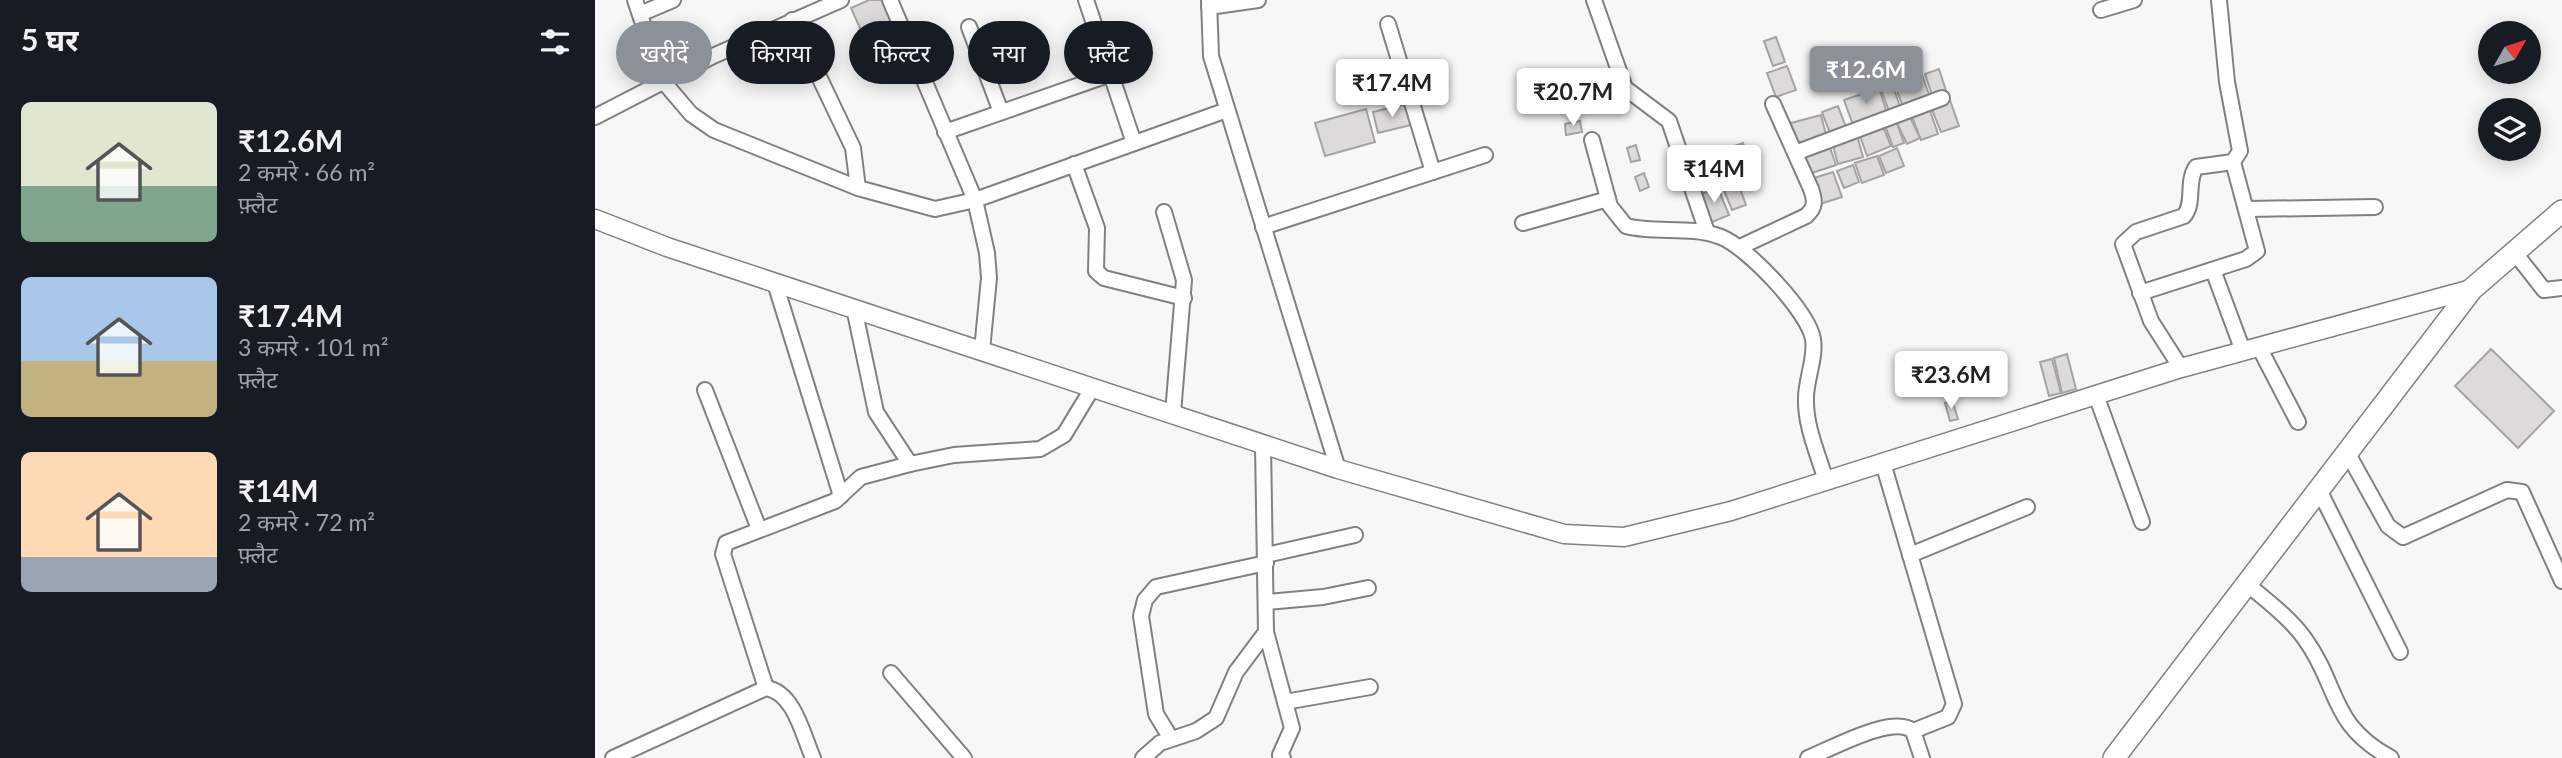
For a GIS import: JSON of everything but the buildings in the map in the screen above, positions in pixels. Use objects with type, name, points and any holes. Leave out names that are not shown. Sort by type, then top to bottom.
[{"type":"main road","points":[[2114,758],[2472,289],[2562,211]]},
{"type":"street","points":[[637,7],[673,0]]},
{"type":"street","points":[[712,57],[841,0]]},
{"type":"street","points":[[890,0],[975,200],[987,253],[989,278],[982,351]]},
{"type":"street","points":[[1086,0],[1093,21]]},
{"type":"street","points":[[1258,0],[1209,4],[1211,56],[1338,470]]},
{"type":"street","points":[[1594,0],[1625,88],[1645,105],[1663,114],[1673,129],[1707,232]]},
{"type":"street","points":[[2101,10],[2134,0]]},
{"type":"street","points":[[2140,293],[2254,256],[2257,251],[2233,162],[2240,151],[2227,82],[2219,0]]},
{"type":"street","points":[[792,20],[853,148],[858,188]]},
{"type":"street","points":[[1388,24],[1433,172]]},
{"type":"street","points":[[595,117],[655,84]]},
{"type":"street","points":[[666,84],[705,126],[858,188],[935,209],[975,200],[1227,110]]},
{"type":"street","points":[[990,84],[1001,112]]},
{"type":"street","points":[[945,132],[1082,84]]},
{"type":"street","points":[[1114,84],[1134,143]]},
{"type":"street","points":[[1795,153],[1942,98]]},
{"type":"street","points":[[1740,247],[1813,210],[1815,200],[1773,104]]},
{"type":"street","points":[[1592,141],[1608,199],[1617,218],[1626,226],[1707,232],[1740,247],[1788,297],[1813,339],[1807,411],[1826,481]]},
{"type":"street","points":[[1263,227],[1485,155]]},
{"type":"street","points":[[2182,368],[2151,321],[2123,250],[2126,239],[2136,232],[2184,216],[2188,211],[2192,173],[2196,167],[2233,162]]},
{"type":"street","points":[[1074,164],[1097,228],[1096,271],[1104,278],[1184,298]]},
{"type":"street","points":[[1523,223],[1608,199]]},
{"type":"street","points":[[2247,209],[2375,207]]},
{"type":"street","points":[[1164,212],[1183,269],[1184,298],[1173,413]]},
{"type":"street","points":[[595,219],[667,247],[1338,470],[1564,534],[1593,537],[1624,537],[1731,511],[2182,368],[2472,289]]},
{"type":"street","points":[[2515,253],[2544,289],[2562,288]]},
{"type":"street","points":[[2213,270],[2251,349],[2298,422]]},
{"type":"street","points":[[775,283],[841,496]]},
{"type":"street","points":[[854,308],[876,412],[910,464]]},
{"type":"street","points":[[766,688],[723,554],[726,543],[835,501],[862,477],[954,454],[1040,449],[1064,435],[1093,387]]},
{"type":"street","points":[[705,390],[759,529]]},
{"type":"street","points":[[2096,395],[2142,522]]},
{"type":"street","points":[[1263,444],[1266,632],[1292,728],[1280,755],[1283,758]]},
{"type":"street","points":[[2347,453],[2388,526],[2403,537],[2507,490],[2522,492],[2562,581]]},
{"type":"street","points":[[1883,463],[1954,704],[1948,717],[1913,731]]},
{"type":"street","points":[[2319,490],[2400,652]]},
{"type":"street","points":[[1910,555],[2027,507]]},
{"type":"street","points":[[1170,737],[1156,714],[1153,698],[1141,616],[1148,594],[1156,587],[1356,535]]},
{"type":"street","points":[[2247,584],[2304,637],[2346,723],[2357,735],[2391,758]]},
{"type":"street","points":[[1267,602],[1323,597],[1368,588]]},
{"type":"street","points":[[1143,758],[1170,737],[1196,731],[1216,718],[1236,672],[1266,632]]},
{"type":"street","points":[[891,673],[964,758]]},
{"type":"street","points":[[1285,702],[1370,687]]},
{"type":"street","points":[[613,758],[766,688],[777,690],[786,697],[813,758]]},
{"type":"street","points":[[1808,758],[1884,727],[1899,724],[1913,731],[1922,758]]}]
